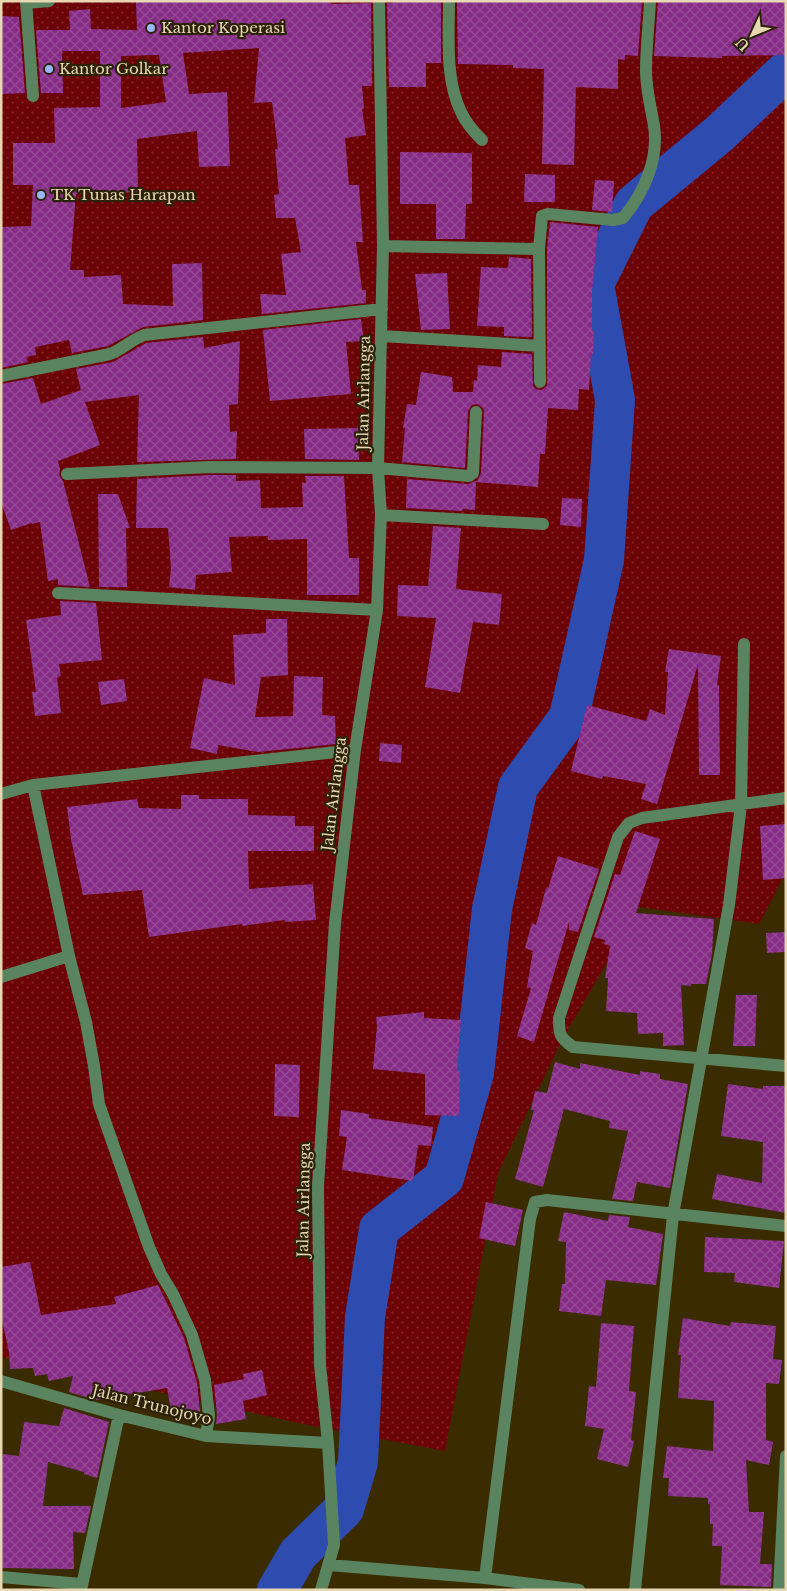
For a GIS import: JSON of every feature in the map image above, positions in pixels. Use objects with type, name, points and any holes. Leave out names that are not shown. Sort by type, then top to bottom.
[{"type":"street","points":[[33,96],[26,2],[50,1]]},
{"type":"street","name":"Jalan Airlangga","points":[[321,1590],[334,1545],[328,1443],[320,1365],[318,1186],[335,923],[355,750],[376,610],[381,515],[378,468],[383,246],[379,1]]},
{"type":"street","points":[[449,1],[450,67],[454,93],[460,112],[469,126],[482,140]]},
{"type":"street","points":[[540,382],[540,219],[543,215],[613,220],[623,218],[651,169],[655,151],[654,129],[646,70],[650,1]]},
{"type":"street","points":[[383,246],[539,249]]},
{"type":"street","points":[[1,376],[110,354],[144,335],[382,309]]},
{"type":"street","points":[[382,336],[540,346]]},
{"type":"street","points":[[67,474],[208,467],[378,468],[471,475],[473,472],[476,412]]},
{"type":"street","points":[[381,515],[543,524]]},
{"type":"street","points":[[58,593],[376,610]]},
{"type":"street","points":[[636,1590],[673,1215],[729,905],[742,805],[744,644]]},
{"type":"street","points":[[1,794],[33,785],[355,750]]},
{"type":"street","points":[[33,785],[69,956],[86,1022],[94,1066],[98,1104],[149,1247],[192,1335],[206,1389],[209,1416],[206,1436]]},
{"type":"street","points":[[786,798],[642,818],[628,824],[618,838],[559,1018],[559,1032],[562,1040],[573,1047],[701,1060],[786,1066]]},
{"type":"street","points":[[1,977],[69,956]]},
{"type":"street","points":[[485,1578],[530,1220],[535,1202],[547,1200],[786,1226]]},
{"type":"street","name":"Jalan Trunojoyo","points":[[1,1381],[119,1415],[206,1436],[328,1443]]},
{"type":"street","points":[[1,1577],[81,1587],[119,1415]]},
{"type":"street","points":[[779,1590],[786,1456]]},
{"type":"street","points":[[329,1565],[485,1578],[579,1590]]},
{"type":"shaded area","points":[[1,1],[786,1],[786,872],[759,924],[639,907],[562,1040],[498,1173],[445,1451],[308,1425],[1,1357]]},
{"type":"building","points":[[136,1],[331,1],[331,4],[371,3],[372,86],[362,86],[364,109],[362,109],[366,135],[345,138],[349,185],[359,185],[363,242],[356,242],[362,290],[366,290],[366,303],[262,314],[260,294],[286,295],[281,254],[301,252],[295,218],[276,218],[274,195],[279,194],[275,149],[278,149],[272,102],[254,103],[259,48],[183,53],[189,94],[227,92],[230,166],[199,167],[197,131],[137,139],[138,192],[76,194],[70,270],[84,270],[84,277],[121,275],[123,304],[173,306],[172,264],[202,263],[203,320],[143,327],[108,346],[72,353],[69,340],[35,347],[36,355],[26,357],[28,362],[1,368],[1,227],[31,226],[33,185],[13,185],[13,143],[55,143],[54,108],[100,107],[100,51],[62,51],[63,93],[41,93],[36,30],[70,30],[69,11],[90,9],[91,29],[137,30]],"holes":[[[159,55],[166,102],[121,108],[121,56]]]},
{"type":"building","points":[[393,1],[441,1],[441,63],[426,63],[426,87],[389,87],[387,3],[393,3]]},
{"type":"building","points":[[457,1],[642,1],[638,56],[625,55],[625,60],[618,59],[618,89],[576,87],[574,165],[542,164],[544,69],[513,68],[513,65],[458,64]]},
{"type":"building","points":[[658,1],[786,1],[786,55],[722,56],[722,58],[654,56]]},
{"type":"building","points":[[1,16],[19,17],[25,93],[1,94]]},
{"type":"building","points":[[400,152],[472,153],[472,204],[466,204],[465,239],[436,239],[436,204],[400,204]]},
{"type":"building","points":[[525,174],[555,175],[555,202],[524,202]]},
{"type":"building","points":[[595,180],[614,181],[612,212],[592,210]]},
{"type":"building","points":[[550,222],[598,227],[592,291],[592,330],[594,330],[589,390],[579,389],[578,410],[548,408],[545,454],[540,454],[538,487],[476,482],[475,510],[406,508],[407,479],[468,484],[478,480],[481,473],[484,412],[483,408],[477,404],[472,405],[468,411],[465,468],[402,462],[405,428],[403,428],[407,404],[416,405],[421,372],[452,377],[453,392],[473,392],[474,380],[477,381],[478,365],[501,367],[502,352],[532,354],[533,386],[541,390],[547,386],[547,249]]},
{"type":"building","points":[[509,257],[531,259],[532,337],[504,336],[504,327],[477,326],[481,267],[508,268]]},
{"type":"building","points":[[447,273],[450,329],[421,330],[415,274]]},
{"type":"building","points":[[361,319],[364,341],[346,342],[351,394],[270,401],[263,330]]},
{"type":"building","points":[[203,337],[204,348],[240,341],[238,404],[229,405],[230,432],[237,431],[236,459],[137,462],[139,395],[85,402],[100,445],[58,461],[59,475],[63,481],[90,587],[58,585],[58,579],[48,581],[40,522],[11,530],[1,502],[1,384],[33,378],[41,404],[81,390],[76,369],[113,362],[146,343]]},
{"type":"building","points":[[358,428],[359,460],[305,459],[304,429]]},
{"type":"building","points":[[236,475],[236,481],[260,480],[261,508],[303,507],[302,483],[306,483],[305,476],[344,476],[349,558],[359,558],[359,595],[307,595],[307,539],[268,540],[268,536],[229,537],[232,572],[196,575],[195,590],[169,587],[171,568],[168,528],[136,528],[137,479]]},
{"type":"building","points":[[98,494],[118,494],[130,528],[126,528],[127,587],[99,587]]},
{"type":"building","points":[[562,498],[582,499],[581,527],[560,525]]},
{"type":"building","points":[[433,526],[461,528],[456,589],[502,594],[499,625],[473,622],[460,693],[425,687],[436,618],[397,616],[398,585],[428,586]]},
{"type":"building","points":[[60,601],[96,603],[102,660],[59,664],[61,676],[57,677],[61,713],[35,716],[32,692],[36,692],[26,620],[61,615]]},
{"type":"building","points":[[266,619],[287,619],[288,675],[261,677],[255,717],[293,716],[294,676],[323,677],[322,715],[335,716],[336,744],[258,752],[218,745],[217,754],[190,748],[204,678],[235,685],[233,635],[266,633]]},
{"type":"building","points":[[669,649],[721,656],[717,685],[719,685],[720,775],[699,775],[698,664],[657,804],[641,799],[646,784],[603,776],[602,779],[571,771],[587,705],[646,721],[650,709],[665,715],[668,672],[665,672]]},
{"type":"building","points":[[124,679],[127,701],[101,705],[98,682]]},
{"type":"building","points":[[380,743],[402,745],[401,763],[379,761]]},
{"type":"building","points":[[181,795],[199,795],[199,799],[248,799],[248,815],[295,816],[295,826],[314,826],[314,851],[248,851],[249,889],[313,884],[316,920],[285,922],[284,920],[242,926],[242,924],[149,937],[142,890],[83,895],[71,839],[67,807],[137,799],[139,808],[181,809]]},
{"type":"building","points":[[786,824],[786,878],[763,880],[760,826]]},
{"type":"building","points":[[635,831],[660,839],[636,913],[714,919],[712,954],[706,984],[681,985],[684,1045],[663,1046],[663,1033],[638,1034],[637,1013],[606,1011],[608,978],[605,978],[610,946],[604,944],[605,940],[594,937],[615,874],[620,875]]},
{"type":"building","points":[[558,856],[599,869],[578,932],[569,930],[569,922],[534,1042],[517,1036],[531,988],[527,987],[533,951],[525,948],[532,923],[536,925],[546,888],[548,889]]},
{"type":"building","points":[[786,932],[786,952],[767,953],[766,933]]},
{"type":"building","points":[[736,995],[757,995],[755,1046],[733,1046]]},
{"type":"building","points":[[424,1012],[424,1018],[461,1020],[457,1071],[460,1071],[459,1116],[425,1115],[425,1074],[373,1069],[377,1026],[376,1017]]},
{"type":"building","points":[[555,1062],[580,1069],[580,1063],[640,1075],[640,1071],[660,1074],[660,1079],[688,1084],[670,1188],[637,1182],[633,1201],[612,1199],[628,1131],[609,1128],[610,1121],[564,1109],[543,1187],[515,1179],[534,1110],[531,1110],[535,1091],[547,1093]]},
{"type":"building","points":[[275,1064],[300,1065],[299,1117],[274,1116]]},
{"type":"building","points":[[728,1084],[763,1089],[763,1086],[786,1086],[786,1213],[712,1199],[717,1174],[762,1183],[763,1142],[721,1136]]},
{"type":"building","points":[[341,1110],[369,1114],[369,1118],[433,1127],[431,1146],[418,1145],[413,1181],[342,1170],[347,1137],[339,1136]]},
{"type":"building","points":[[486,1202],[523,1210],[515,1246],[479,1238]]},
{"type":"building","points":[[564,1212],[608,1221],[609,1215],[630,1217],[628,1227],[663,1234],[656,1285],[606,1280],[601,1316],[559,1311],[562,1284],[565,1284],[566,1242],[558,1241]]},
{"type":"building","points":[[705,1237],[784,1241],[779,1288],[734,1282],[735,1273],[704,1272]]},
{"type":"building","points":[[30,1262],[41,1315],[116,1304],[114,1297],[158,1285],[184,1338],[197,1382],[200,1412],[172,1416],[167,1388],[96,1400],[69,1392],[73,1376],[49,1381],[47,1374],[35,1376],[33,1368],[10,1369],[9,1352],[1,1316],[1,1267]]},
{"type":"building","points":[[683,1318],[730,1326],[731,1322],[776,1326],[773,1359],[782,1360],[779,1384],[766,1383],[766,1440],[773,1442],[769,1465],[746,1460],[749,1512],[764,1512],[760,1564],[772,1564],[771,1587],[720,1585],[722,1546],[712,1546],[713,1524],[710,1524],[710,1504],[708,1504],[708,1498],[668,1496],[669,1478],[663,1478],[667,1446],[713,1451],[714,1401],[678,1398],[681,1355],[678,1355]]},
{"type":"building","points":[[601,1323],[634,1326],[629,1391],[636,1392],[631,1440],[634,1441],[628,1467],[597,1459],[604,1429],[585,1426],[589,1386],[596,1387]]},
{"type":"building","points":[[262,1370],[267,1395],[243,1401],[246,1419],[216,1424],[214,1385],[244,1379],[243,1374]]},
{"type":"building","points":[[64,1408],[109,1422],[97,1478],[84,1474],[84,1472],[48,1462],[43,1506],[91,1506],[85,1533],[73,1532],[74,1569],[1,1568],[1,1464],[3,1454],[19,1456],[24,1422],[59,1426]]},
{"type":"waterway","points":[[277,1590],[298,1554],[344,1509],[358,1462],[365,1317],[379,1229],[444,1178],[474,1073],[492,909],[518,787],[569,717],[604,560],[615,400],[594,284],[634,204],[719,134],[786,71]]},
{"type":"place","name":"Kantor Koperasi","points":[[151,28]]},
{"type":"place","name":"Kantor Golkar","points":[[49,69]]},
{"type":"place","name":"TK Tunas Harapan","points":[[41,195]]}]
